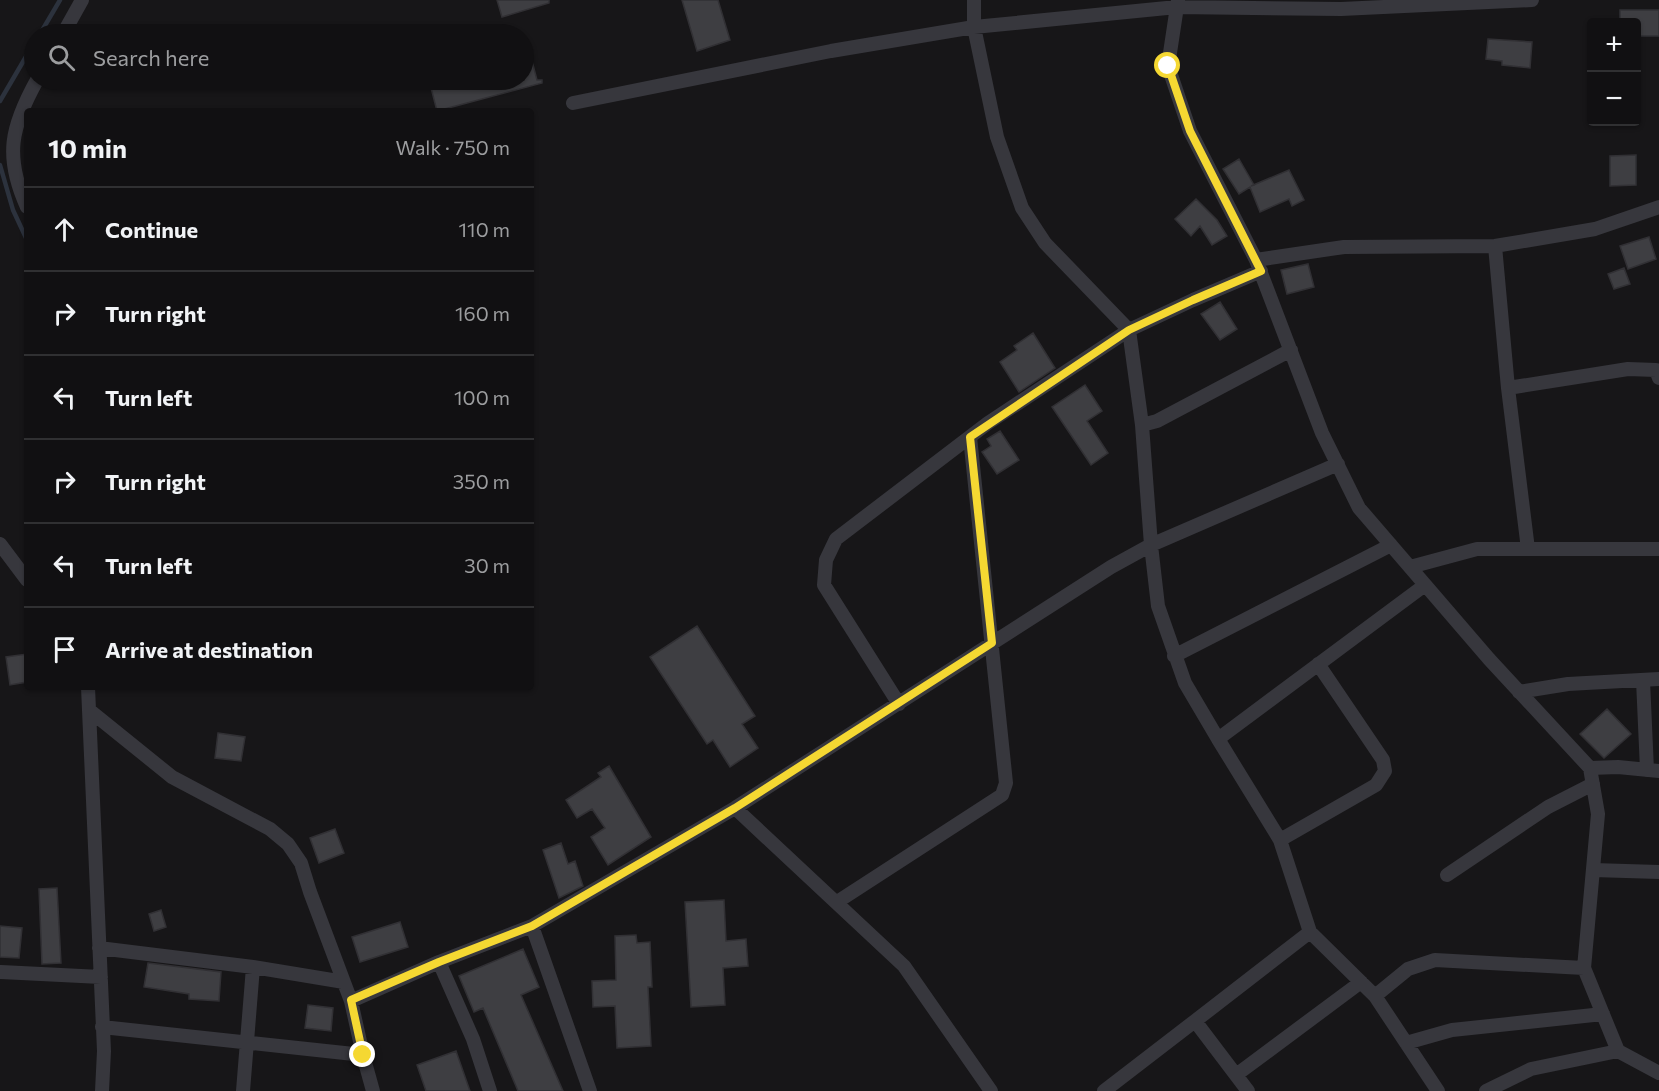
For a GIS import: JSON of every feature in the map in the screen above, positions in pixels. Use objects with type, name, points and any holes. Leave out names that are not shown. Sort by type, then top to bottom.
[{"type":"street","points":[[69,24],[82,0]]},
{"type":"street","points":[[974,0],[974,27],[997,137],[1023,208],[1045,243],[1129,330],[1142,425],[1150,545],[1158,606],[1185,683],[1280,840],[1310,932],[1375,996],[1438,1091]]},
{"type":"street","points":[[573,103],[831,51],[974,27],[1178,4],[1341,9],[1532,0]]},
{"type":"street","points":[[1178,4],[1168,66],[1190,131],[1259,266],[1322,433],[1359,508],[1519,692],[1590,768],[1598,814],[1584,968],[1618,1051],[1659,1073]]},
{"type":"street","points":[[24,199],[17,180],[13,146],[14,130],[32,90]]},
{"type":"street","points":[[899,704],[824,585],[826,560],[836,539],[970,437],[1129,330],[1259,266],[1344,247],[1495,246],[1595,229],[1659,207]]},
{"type":"street","points":[[1495,246],[1508,388],[1528,549]]},
{"type":"street","points":[[1142,425],[1157,421],[1291,350]]},
{"type":"street","points":[[1508,388],[1628,369],[1656,370],[1659,378]]},
{"type":"street","points":[[837,902],[1002,795],[1006,783],[970,437]]},
{"type":"street","points":[[351,1000],[439,962],[532,926],[735,808],[1111,567],[1150,545],[1338,464]]},
{"type":"street","points":[[0,544],[24,576]]},
{"type":"street","points":[[1174,656],[1392,545]]},
{"type":"street","points":[[1410,567],[1477,549],[1659,549]]},
{"type":"street","points":[[1218,739],[1425,585]]},
{"type":"street","points":[[1280,840],[1376,785],[1385,771],[1383,760],[1318,664]]},
{"type":"street","points":[[1519,692],[1568,684],[1659,679]]},
{"type":"street","points":[[1590,768],[1618,767],[1653,771],[1643,680]]},
{"type":"street","points":[[88,690],[104,1051],[102,1091]]},
{"type":"street","points":[[89,710],[172,777],[270,829],[288,844],[301,863],[351,1000],[373,1091]]},
{"type":"street","points":[[1447,875],[1548,807],[1593,784]]},
{"type":"street","points":[[735,808],[904,966],[991,1091]]},
{"type":"street","points":[[1593,870],[1659,872]]},
{"type":"street","points":[[532,926],[590,1091]]},
{"type":"street","points":[[1104,1091],[1310,932]]},
{"type":"street","points":[[99,948],[253,967],[344,982]]},
{"type":"street","points":[[1375,996],[1408,969],[1435,960],[1584,968]]},
{"type":"street","points":[[439,962],[473,1039],[490,1091]]},
{"type":"street","points":[[243,1091],[253,967]]},
{"type":"street","points":[[1,972],[101,977]]},
{"type":"street","points":[[1236,1075],[1360,982]]},
{"type":"street","points":[[1406,1043],[1452,1030],[1603,1014]]},
{"type":"street","points":[[1195,1021],[1248,1091]]},
{"type":"street","points":[[102,1028],[363,1055]]},
{"type":"street","points":[[1486,1091],[1531,1069],[1618,1051]]},
{"type":"building","points":[[497,0],[549,0],[549,3],[502,17]]},
{"type":"building","points":[[682,0],[718,0],[730,40],[697,51]]},
{"type":"building","points":[[1620,10],[1659,10],[1659,36],[1641,36],[1641,18],[1620,18]]},
{"type":"building","points":[[1488,39],[1532,42],[1530,68],[1502,65],[1502,61],[1486,59]]},
{"type":"building","points":[[534,69],[537,80],[542,80],[542,83],[534,85]]},
{"type":"building","points":[[432,90],[516,90],[448,108],[436,108]]},
{"type":"building","points":[[1636,155],[1636,185],[1610,186],[1610,156]]},
{"type":"building","points":[[1239,159],[1254,185],[1289,170],[1304,200],[1292,206],[1289,199],[1260,212],[1250,187],[1239,194],[1223,169]]},
{"type":"building","points":[[1196,199],[1217,220],[1227,236],[1212,245],[1200,226],[1191,236],[1175,219]]},
{"type":"building","points":[[1649,237],[1656,259],[1628,269],[1620,246]]},
{"type":"building","points":[[1308,264],[1314,287],[1287,294],[1281,270]]},
{"type":"building","points":[[1624,268],[1630,284],[1614,289],[1608,274]]},
{"type":"building","points":[[1220,302],[1237,329],[1220,340],[1201,314]]},
{"type":"building","points":[[1033,333],[1055,368],[1019,392],[1000,362],[1017,350],[1014,346]]},
{"type":"building","points":[[1085,385],[1102,411],[1087,421],[1108,453],[1091,465],[1052,407]]},
{"type":"building","points":[[1000,431],[1019,460],[997,474],[982,452],[991,446],[987,439]]},
{"type":"building","points":[[697,626],[755,716],[742,724],[758,748],[730,767],[713,740],[707,744],[650,657]]},
{"type":"building","points":[[24,654],[24,683],[10,685],[6,657]]},
{"type":"building","points":[[1607,709],[1631,734],[1604,758],[1580,734]]},
{"type":"building","points":[[218,733],[245,737],[241,761],[215,758]]},
{"type":"building","points":[[609,766],[651,837],[608,865],[591,837],[605,828],[592,809],[577,818],[566,800],[601,777],[598,773]]},
{"type":"building","points":[[335,829],[344,853],[319,863],[310,838]]},
{"type":"building","points":[[561,843],[568,864],[575,861],[583,886],[559,898],[543,850]]},
{"type":"building","points":[[57,888],[61,963],[42,964],[39,889]]},
{"type":"building","points":[[724,900],[726,941],[746,939],[748,966],[723,968],[725,1005],[691,1007],[685,902]]},
{"type":"building","points":[[161,910],[166,927],[154,931],[149,914]]},
{"type":"building","points":[[400,922],[408,947],[360,962],[352,937]]},
{"type":"building","points":[[0,926],[22,928],[19,958],[0,957]]},
{"type":"building","points":[[636,935],[637,943],[650,942],[652,987],[648,987],[651,1046],[617,1048],[615,1006],[593,1007],[592,981],[616,980],[615,936]]},
{"type":"building","points":[[523,949],[539,987],[521,995],[563,1091],[518,1091],[483,1008],[474,1012],[459,976]]},
{"type":"building","points":[[148,963],[221,972],[219,1001],[189,999],[189,994],[144,987]]},
{"type":"building","points":[[308,1005],[333,1008],[331,1031],[305,1028]]},
{"type":"building","points":[[456,1051],[470,1091],[426,1091],[417,1065]]},
{"type":"waterway","points":[[46,24],[60,0]]},
{"type":"waterway","points":[[0,101],[24,60]]},
{"type":"waterway","points":[[0,165],[13,210],[24,234]]},
{"type":"route","points":[[363,1055],[351,1000],[439,962],[532,926],[735,808],[992,643],[970,437],[1129,330],[1261,271],[1190,131],[1168,66]]}]
